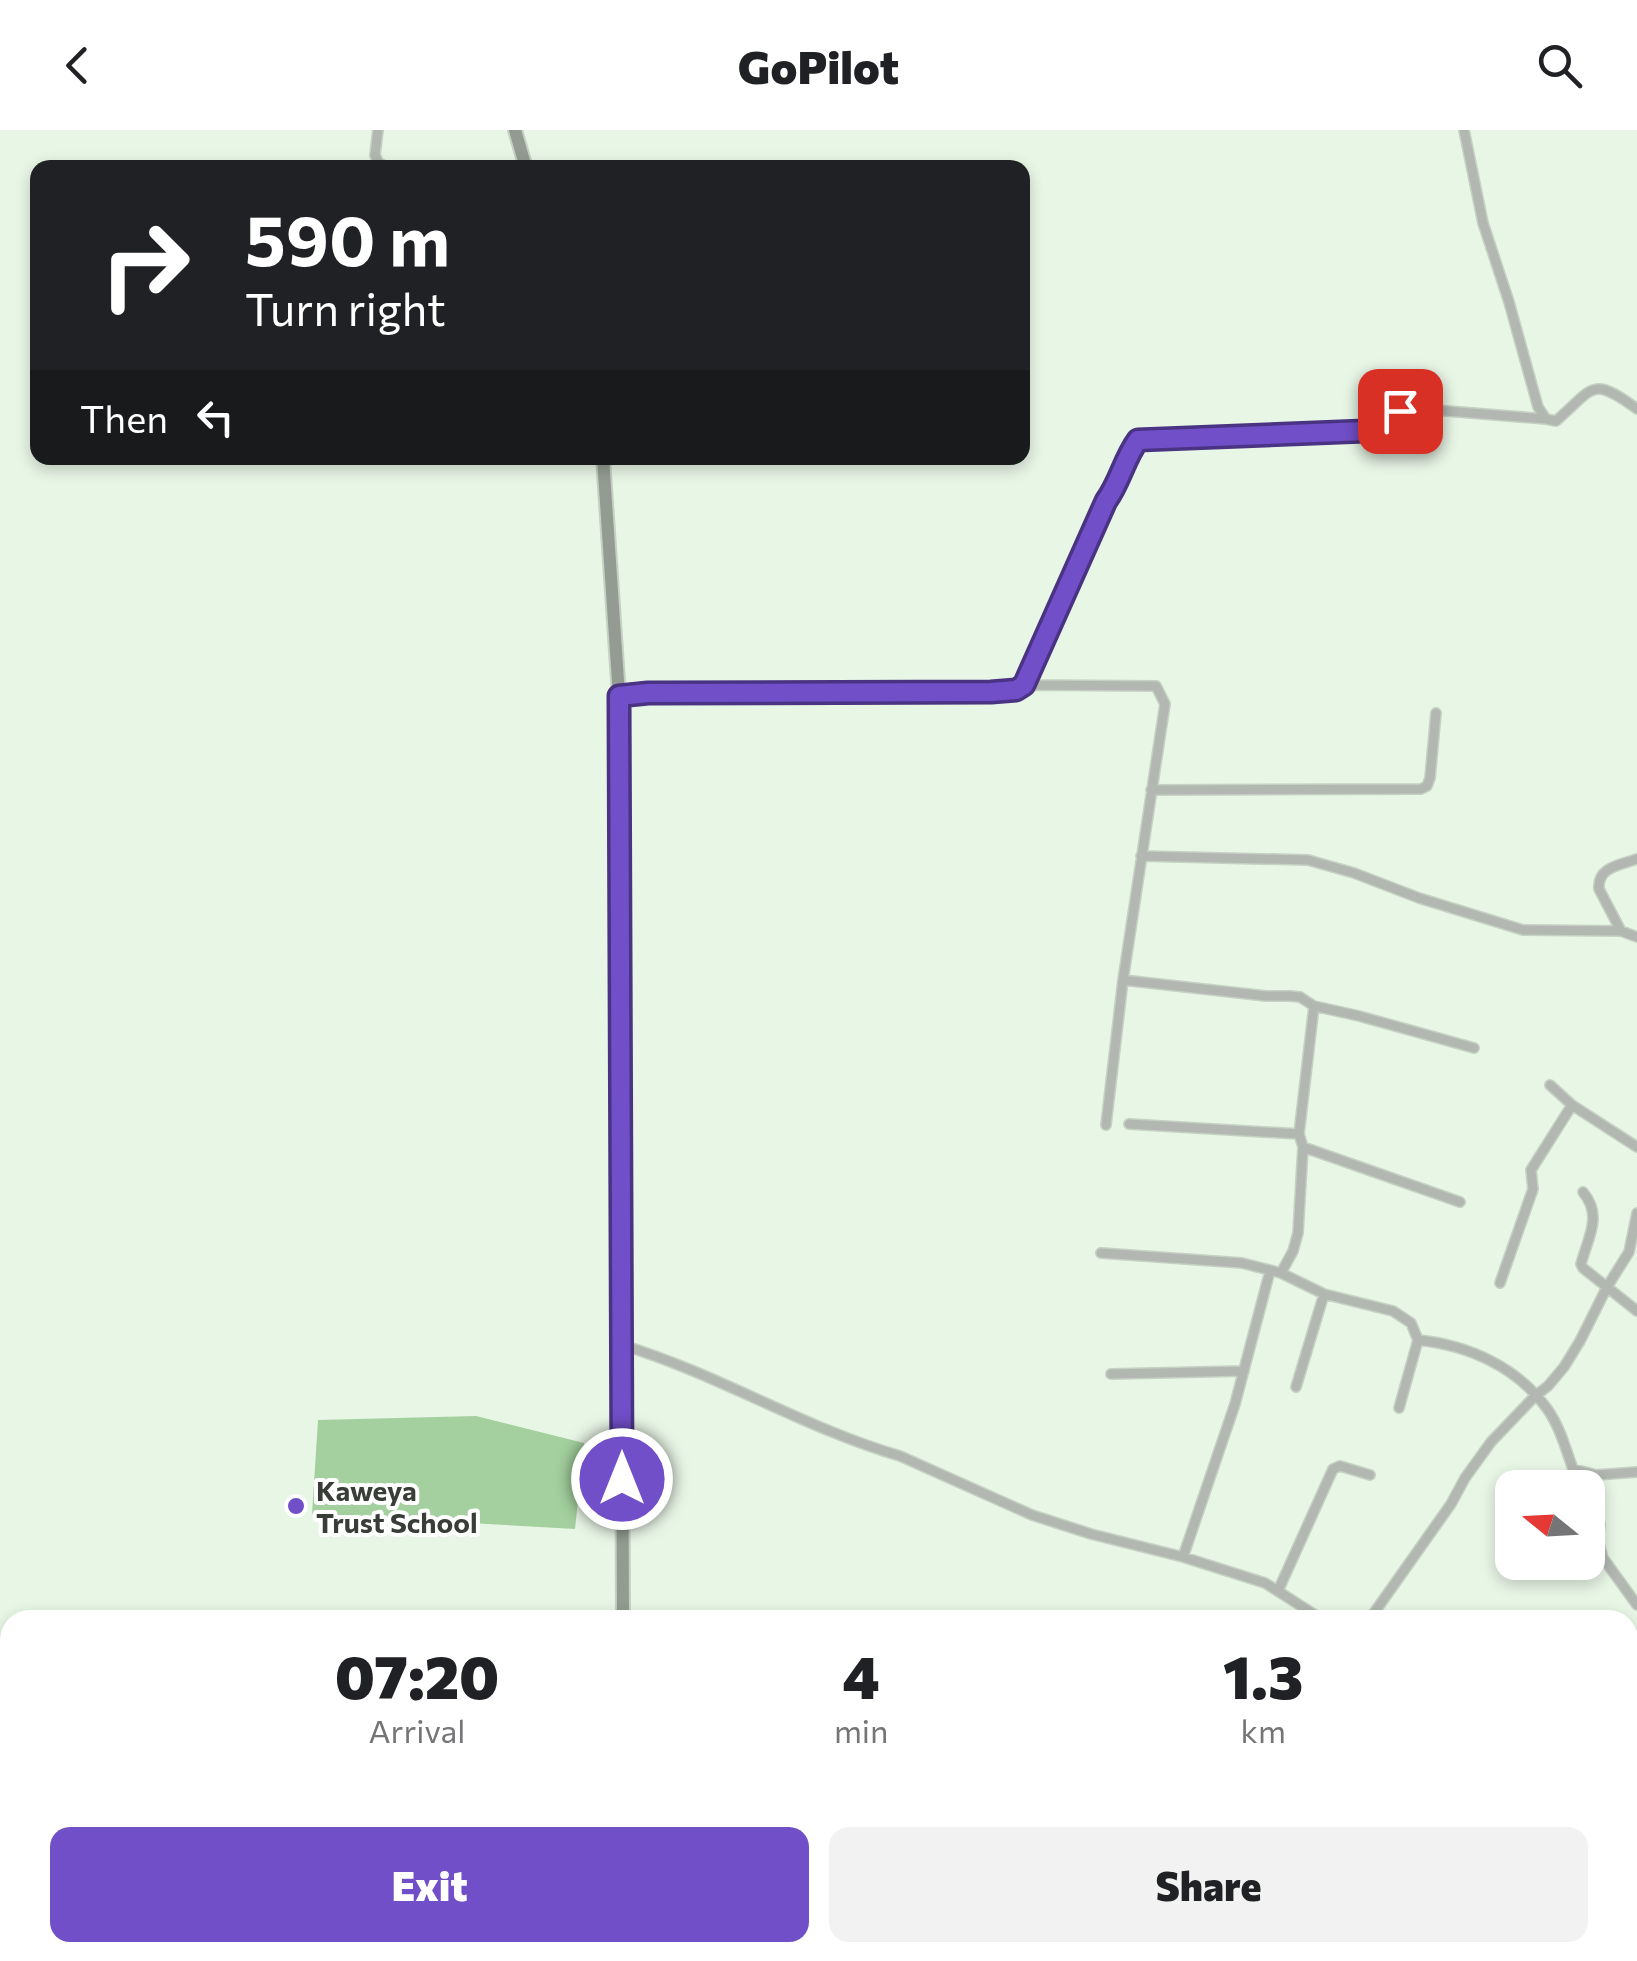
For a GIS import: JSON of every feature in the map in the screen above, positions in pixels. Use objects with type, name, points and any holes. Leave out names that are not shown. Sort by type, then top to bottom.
[{"type":"main road","points":[[515,130],[524,160]]},
{"type":"main road","points":[[603,465],[619,696],[623,1610]]},
{"type":"street","points":[[377,160],[378,130]]},
{"type":"street","points":[[1464,130],[1483,222],[1538,407],[1546,419]]},
{"type":"street","points":[[1024,685],[1106,501],[1116,487],[1126,456],[1138,440],[1365,431],[1400,411],[1434,410],[1556,421],[1590,389],[1602,388],[1637,408]]},
{"type":"street","points":[[619,696],[991,692],[1016,690],[1024,685],[1156,686],[1165,704],[1123,980],[1106,1125]]},
{"type":"street","points":[[1151,790],[1421,789],[1430,778],[1436,713]]},
{"type":"street","points":[[1141,856],[1308,860],[1523,930],[1621,932],[1637,937]]},
{"type":"street","points":[[1621,932],[1598,882],[1610,868],[1637,859]]},
{"type":"street","points":[[1123,980],[1300,997],[1314,1006],[1474,1048]]},
{"type":"street","points":[[1183,1557],[1276,1272],[1293,1251],[1298,1232],[1303,1147],[1299,1134],[1314,1006]]},
{"type":"street","points":[[1550,1085],[1637,1146]]},
{"type":"street","points":[[1500,1284],[1532,1189],[1532,1170],[1572,1104]]},
{"type":"street","points":[[1130,1124],[1299,1134]]},
{"type":"street","points":[[1303,1147],[1460,1202]]},
{"type":"street","points":[[1583,1192],[1592,1202],[1594,1212],[1581,1264],[1637,1312]]},
{"type":"street","points":[[1376,1610],[1491,1442],[1564,1367],[1629,1252],[1637,1213]]},
{"type":"street","points":[[1102,1253],[1242,1263],[1276,1272],[1324,1294],[1393,1311],[1410,1323],[1418,1340],[1399,1408]]},
{"type":"street","points":[[1296,1388],[1324,1294]]},
{"type":"street","points":[[1418,1340],[1450,1345],[1492,1360],[1513,1375],[1548,1410],[1575,1470]]},
{"type":"street","points":[[622,1345],[900,1456],[1032,1516],[1265,1583],[1307,1610]]},
{"type":"street","points":[[1111,1374],[1244,1371]]},
{"type":"street","points":[[1278,1591],[1336,1466],[1370,1475]]},
{"type":"street","points":[[1605,1474],[1637,1472]]},
{"type":"street","points":[[1605,1561],[1637,1605]]},
{"type":"green space","points":[[476,1416],[584,1443],[575,1529],[312,1514],[318,1420]]},
{"type":"place","name":"Kaweya Trust School","points":[[296,1506]]},
{"type":"route","points":[[622,1479],[619,696],[1016,690],[1024,685],[1106,501],[1116,487],[1126,456],[1138,440],[1365,431],[1400,411]]}]
